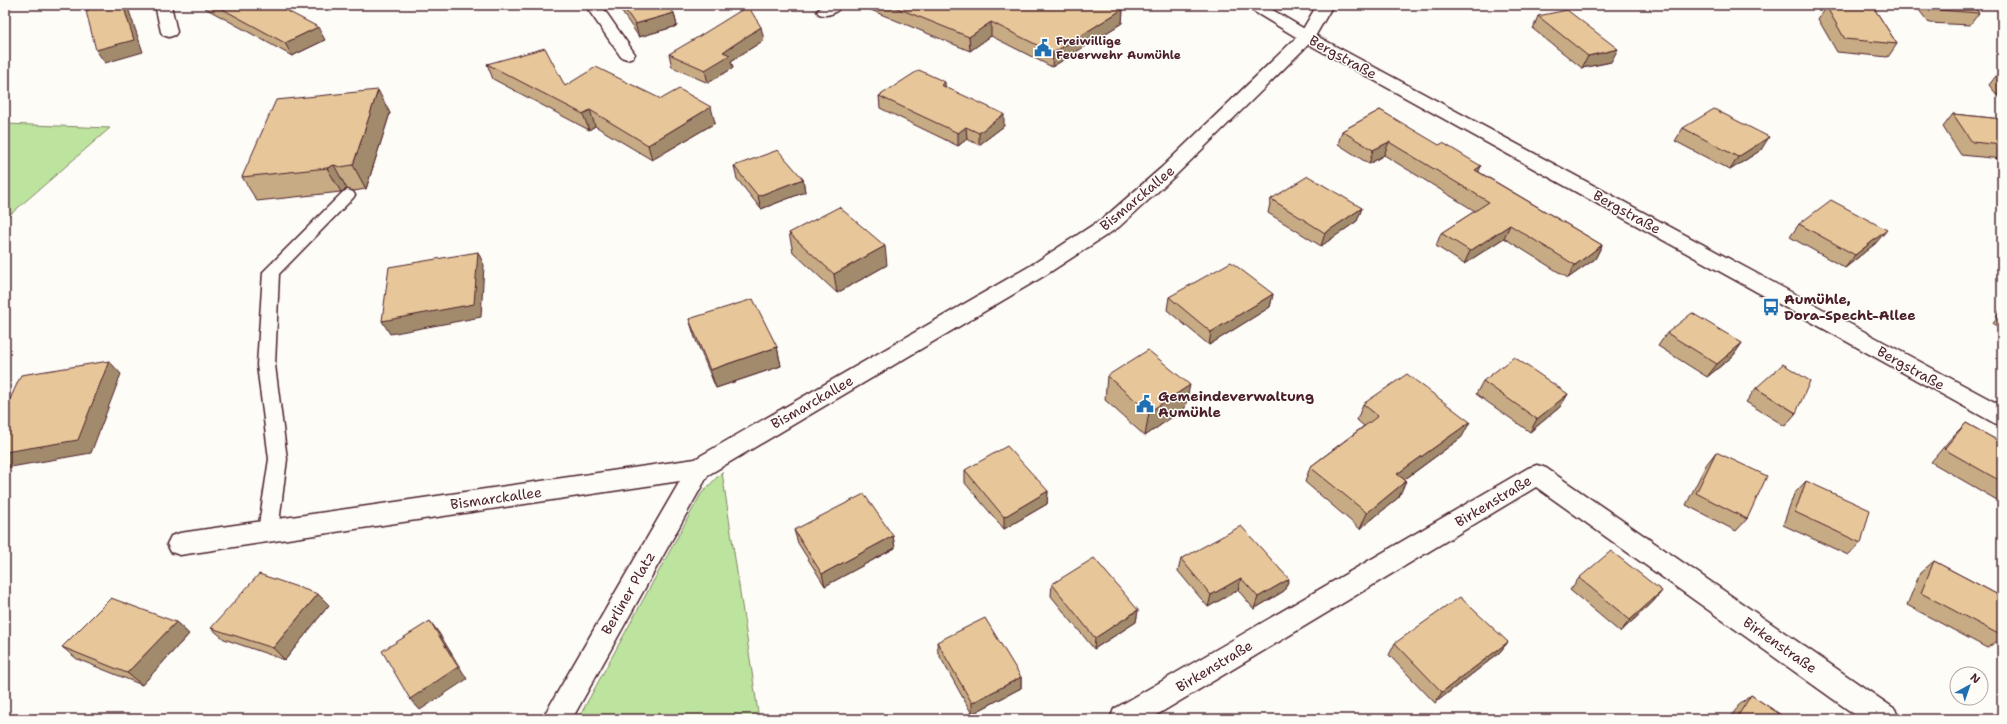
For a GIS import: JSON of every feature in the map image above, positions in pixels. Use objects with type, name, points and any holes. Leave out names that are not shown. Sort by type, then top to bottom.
[{"type":"street","points":[[163,5],[169,32]]},
{"type":"street","points":[[593,5],[626,54]]},
{"type":"street","name":"Bergstraße","points":[[1253,5],[1306,37],[2002,417]]},
{"type":"street","name":"Bismarckallee","points":[[180,544],[700,468],[1037,271],[1112,222],[1168,172],[1306,37],[1325,5]]},
{"type":"street","name":"Berliner Platz","points":[[556,719],[700,468]]},
{"type":"street","name":"Birkenstraße","points":[[1124,719],[1537,475],[1885,719]]},
{"type":"lane","points":[[268,531],[278,459],[266,365],[271,272],[348,195]]},
{"type":"green space","points":[[5,124],[110,128],[5,219]]},
{"type":"green space","points":[[722,472],[759,719],[578,719],[701,494]]},
{"type":"building","points":[[88,5],[123,5],[134,40],[96,50],[86,11],[89,10]]},
{"type":"building","points":[[215,5],[276,5],[318,27],[285,43]]},
{"type":"building","points":[[622,5],[667,5],[674,13],[635,24]]},
{"type":"building","points":[[890,5],[969,5],[982,10],[989,5],[1112,5],[1123,9],[1053,53],[991,22],[969,37]]},
{"type":"building","points":[[1838,5],[1872,5],[1897,44],[1845,39],[1826,6],[1840,8]]},
{"type":"building","points":[[1934,5],[1972,5],[1979,13],[1938,10]]},
{"type":"building","points":[[748,6],[761,27],[723,52],[730,55],[705,70],[669,54],[698,37]]},
{"type":"building","points":[[1567,10],[1618,49],[1588,56],[1538,16]]},
{"type":"building","points":[[545,48],[565,86],[596,67],[661,99],[679,89],[711,107],[648,145],[590,110],[583,114],[487,64]]},
{"type":"building","points":[[919,70],[945,82],[941,85],[1004,114],[979,133],[966,127],[958,133],[879,96]]},
{"type":"building","points":[[378,90],[353,165],[340,167],[334,165],[327,168],[242,177],[276,100]]},
{"type":"building","points":[[1714,109],[1769,137],[1738,157],[1683,128]]},
{"type":"building","points":[[1380,110],[1439,145],[1443,143],[1481,166],[1475,170],[1602,245],[1575,265],[1510,225],[1470,251],[1441,233],[1489,202],[1389,142],[1373,150],[1342,131]]},
{"type":"building","points":[[1953,114],[2002,119],[2002,145],[1972,142]]},
{"type":"building","points":[[778,150],[803,179],[758,196],[734,166]]},
{"type":"building","points":[[1308,176],[1362,208],[1325,233],[1271,199]]},
{"type":"building","points":[[1831,200],[1887,230],[1855,255],[1799,224]]},
{"type":"building","points":[[839,207],[885,246],[834,274],[789,233]]},
{"type":"building","points":[[478,252],[474,304],[382,321],[389,267]]},
{"type":"building","points":[[1231,262],[1273,294],[1211,332],[1169,297]]},
{"type":"building","points":[[753,299],[777,347],[710,370],[689,319]]},
{"type":"building","points":[[1692,313],[1742,343],[1717,364],[1667,333]]},
{"type":"building","points":[[1148,350],[1190,385],[1149,412],[1107,376]]},
{"type":"building","points":[[1514,357],[1568,394],[1537,419],[1483,381]]},
{"type":"building","points":[[109,361],[78,440],[5,452],[5,410],[21,375]]},
{"type":"building","points":[[1783,364],[1810,381],[1796,413],[1756,388]]},
{"type":"building","points":[[1407,374],[1470,422],[1397,474],[1406,481],[1367,513],[1310,467],[1378,416],[1363,404]]},
{"type":"building","points":[[1966,423],[2002,443],[2002,482],[1944,449]]},
{"type":"building","points":[[1007,446],[1048,491],[1004,517],[965,470]]},
{"type":"building","points":[[1716,452],[1767,476],[1747,519],[1696,493]]},
{"type":"building","points":[[1806,481],[1870,510],[1861,543],[1795,512]]},
{"type":"building","points":[[864,494],[893,536],[822,574],[794,530]]},
{"type":"building","points":[[1241,526],[1289,579],[1258,597],[1241,578],[1211,595],[1181,559]]},
{"type":"building","points":[[1611,551],[1662,591],[1630,620],[1579,578]]},
{"type":"building","points":[[1094,558],[1138,610],[1095,638],[1052,584]]},
{"type":"building","points":[[1934,561],[2002,597],[2002,636],[1921,593]]},
{"type":"building","points":[[259,574],[318,594],[273,648],[211,628]]},
{"type":"building","points":[[1460,597],[1508,642],[1442,692],[1395,643]]},
{"type":"building","points":[[111,598],[176,622],[127,673],[62,647]]},
{"type":"building","points":[[985,618],[1021,677],[972,703],[937,642]]},
{"type":"building","points":[[430,621],[458,667],[410,699],[382,651]]},
{"type":"building","points":[[1751,695],[1787,719],[1736,719]]},
{"type":"place","name":"Freiwillige Feuerwehr Aumühle","points":[[1043,48]]},
{"type":"place","name":"Aumühle, Dora-Specht-Allee","points":[[1771,307]]},
{"type":"place","name":"Gemeindeverwaltung Aumühle","points":[[1145,404]]}]
